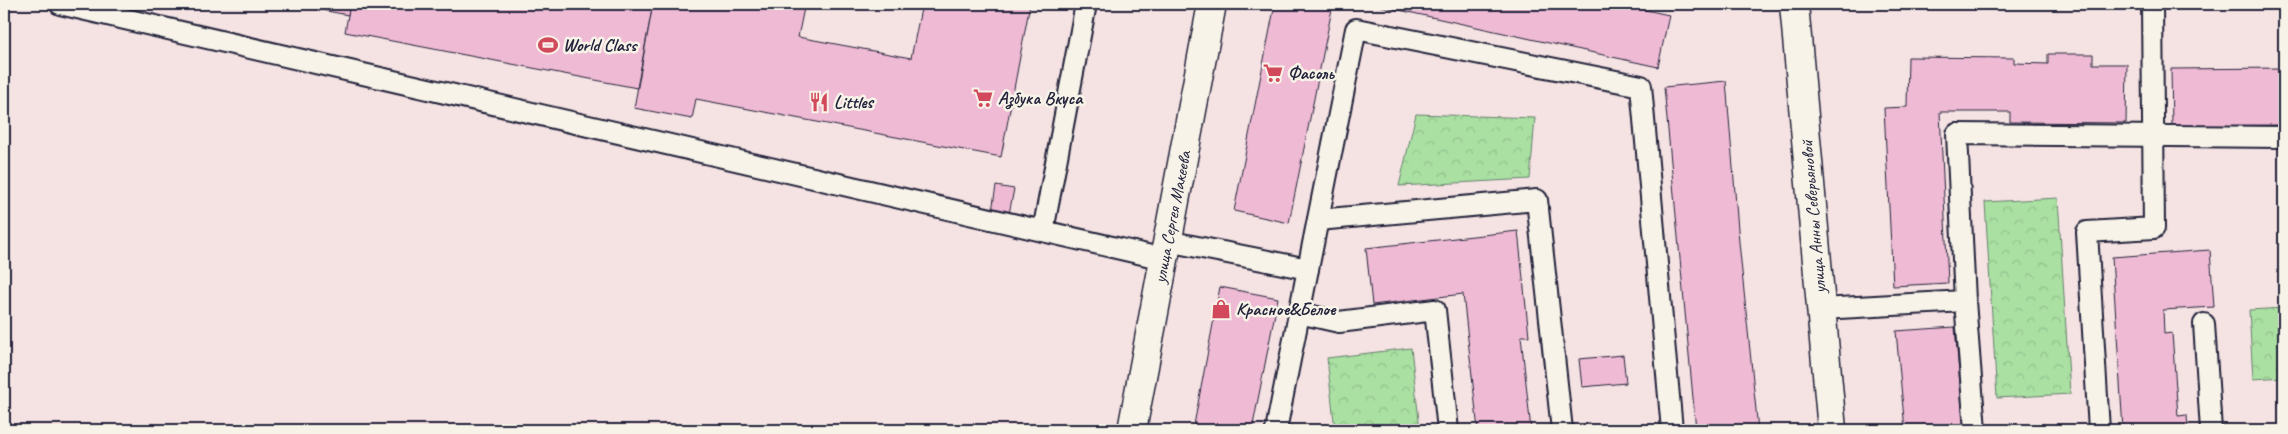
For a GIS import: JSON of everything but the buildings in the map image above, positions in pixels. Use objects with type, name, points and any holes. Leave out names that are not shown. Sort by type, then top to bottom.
[{"type":"street","name":"улица Сергея Макеева","points":[[1132,430],[1212,4]]},
{"type":"street","name":"улица Анны Северьяновой","points":[[1794,4],[1832,430]]},
{"type":"lane","points":[[60,4],[1043,231],[1165,250],[1308,268]]},
{"type":"lane","points":[[1043,231],[1086,4]]},
{"type":"lane","points":[[2099,430],[2087,232],[2154,228],[2152,4]]},
{"type":"lane","points":[[1276,430],[1356,29],[1641,86],[1672,430]]},
{"type":"lane","points":[[1976,430],[1964,301],[1957,134],[2284,137]]},
{"type":"lane","points":[[1318,220],[1537,200],[1562,430]]},
{"type":"lane","points":[[1821,309],[1964,301]]},
{"type":"lane","points":[[1299,313],[1339,322],[1435,310],[1448,430]]},
{"type":"lane","points":[[2204,324],[2211,430]]},
{"type":"green space","points":[[1416,114],[1535,118],[1530,179],[1399,186]]},
{"type":"green space","points":[[2058,198],[2070,394],[1997,398],[1985,202]]},
{"type":"green space","points":[[2284,308],[2284,377],[2253,379],[2249,310]]},
{"type":"green space","points":[[1411,348],[1420,430],[1335,430],[1327,358]]},
{"type":"place","name":"World Class","points":[[548,45]]},
{"type":"place","name":"Фасоль","points":[[1273,73]]},
{"type":"place","name":"Азбука Вкуса","points":[[983,98]]},
{"type":"place","name":"Littles","points":[[819,102]]},
{"type":"place","name":"Красное&Белое","points":[[1221,309]]}]
